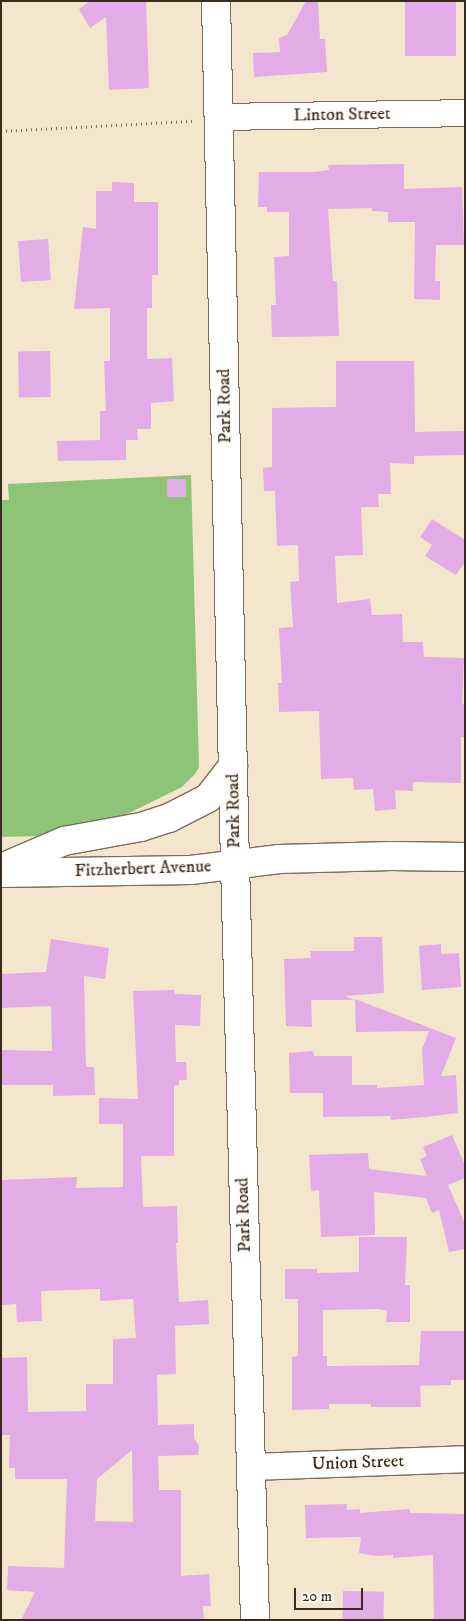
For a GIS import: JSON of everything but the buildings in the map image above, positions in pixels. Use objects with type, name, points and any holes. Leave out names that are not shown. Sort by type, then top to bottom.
[{"type":"main road","name":"Park Road","points":[[216,1],[235,863],[255,1620]]},
{"type":"main road","points":[[1,868],[64,841],[141,827],[169,818],[208,798],[233,766]]},
{"type":"main road","name":"Fitzherbert Avenue","points":[[1,873],[192,870],[235,863],[279,859],[391,856],[465,857]]},
{"type":"street","name":"Linton Street","points":[[219,116],[465,113]]},
{"type":"street","name":"Union Street","points":[[251,1467],[465,1459]]},
{"type":"path","points":[[1,131],[193,121],[219,116]]},
{"type":"green space","points":[[191,475],[199,767],[182,787],[119,818],[42,836],[1,837],[1,500],[9,500],[8,484]]}]
